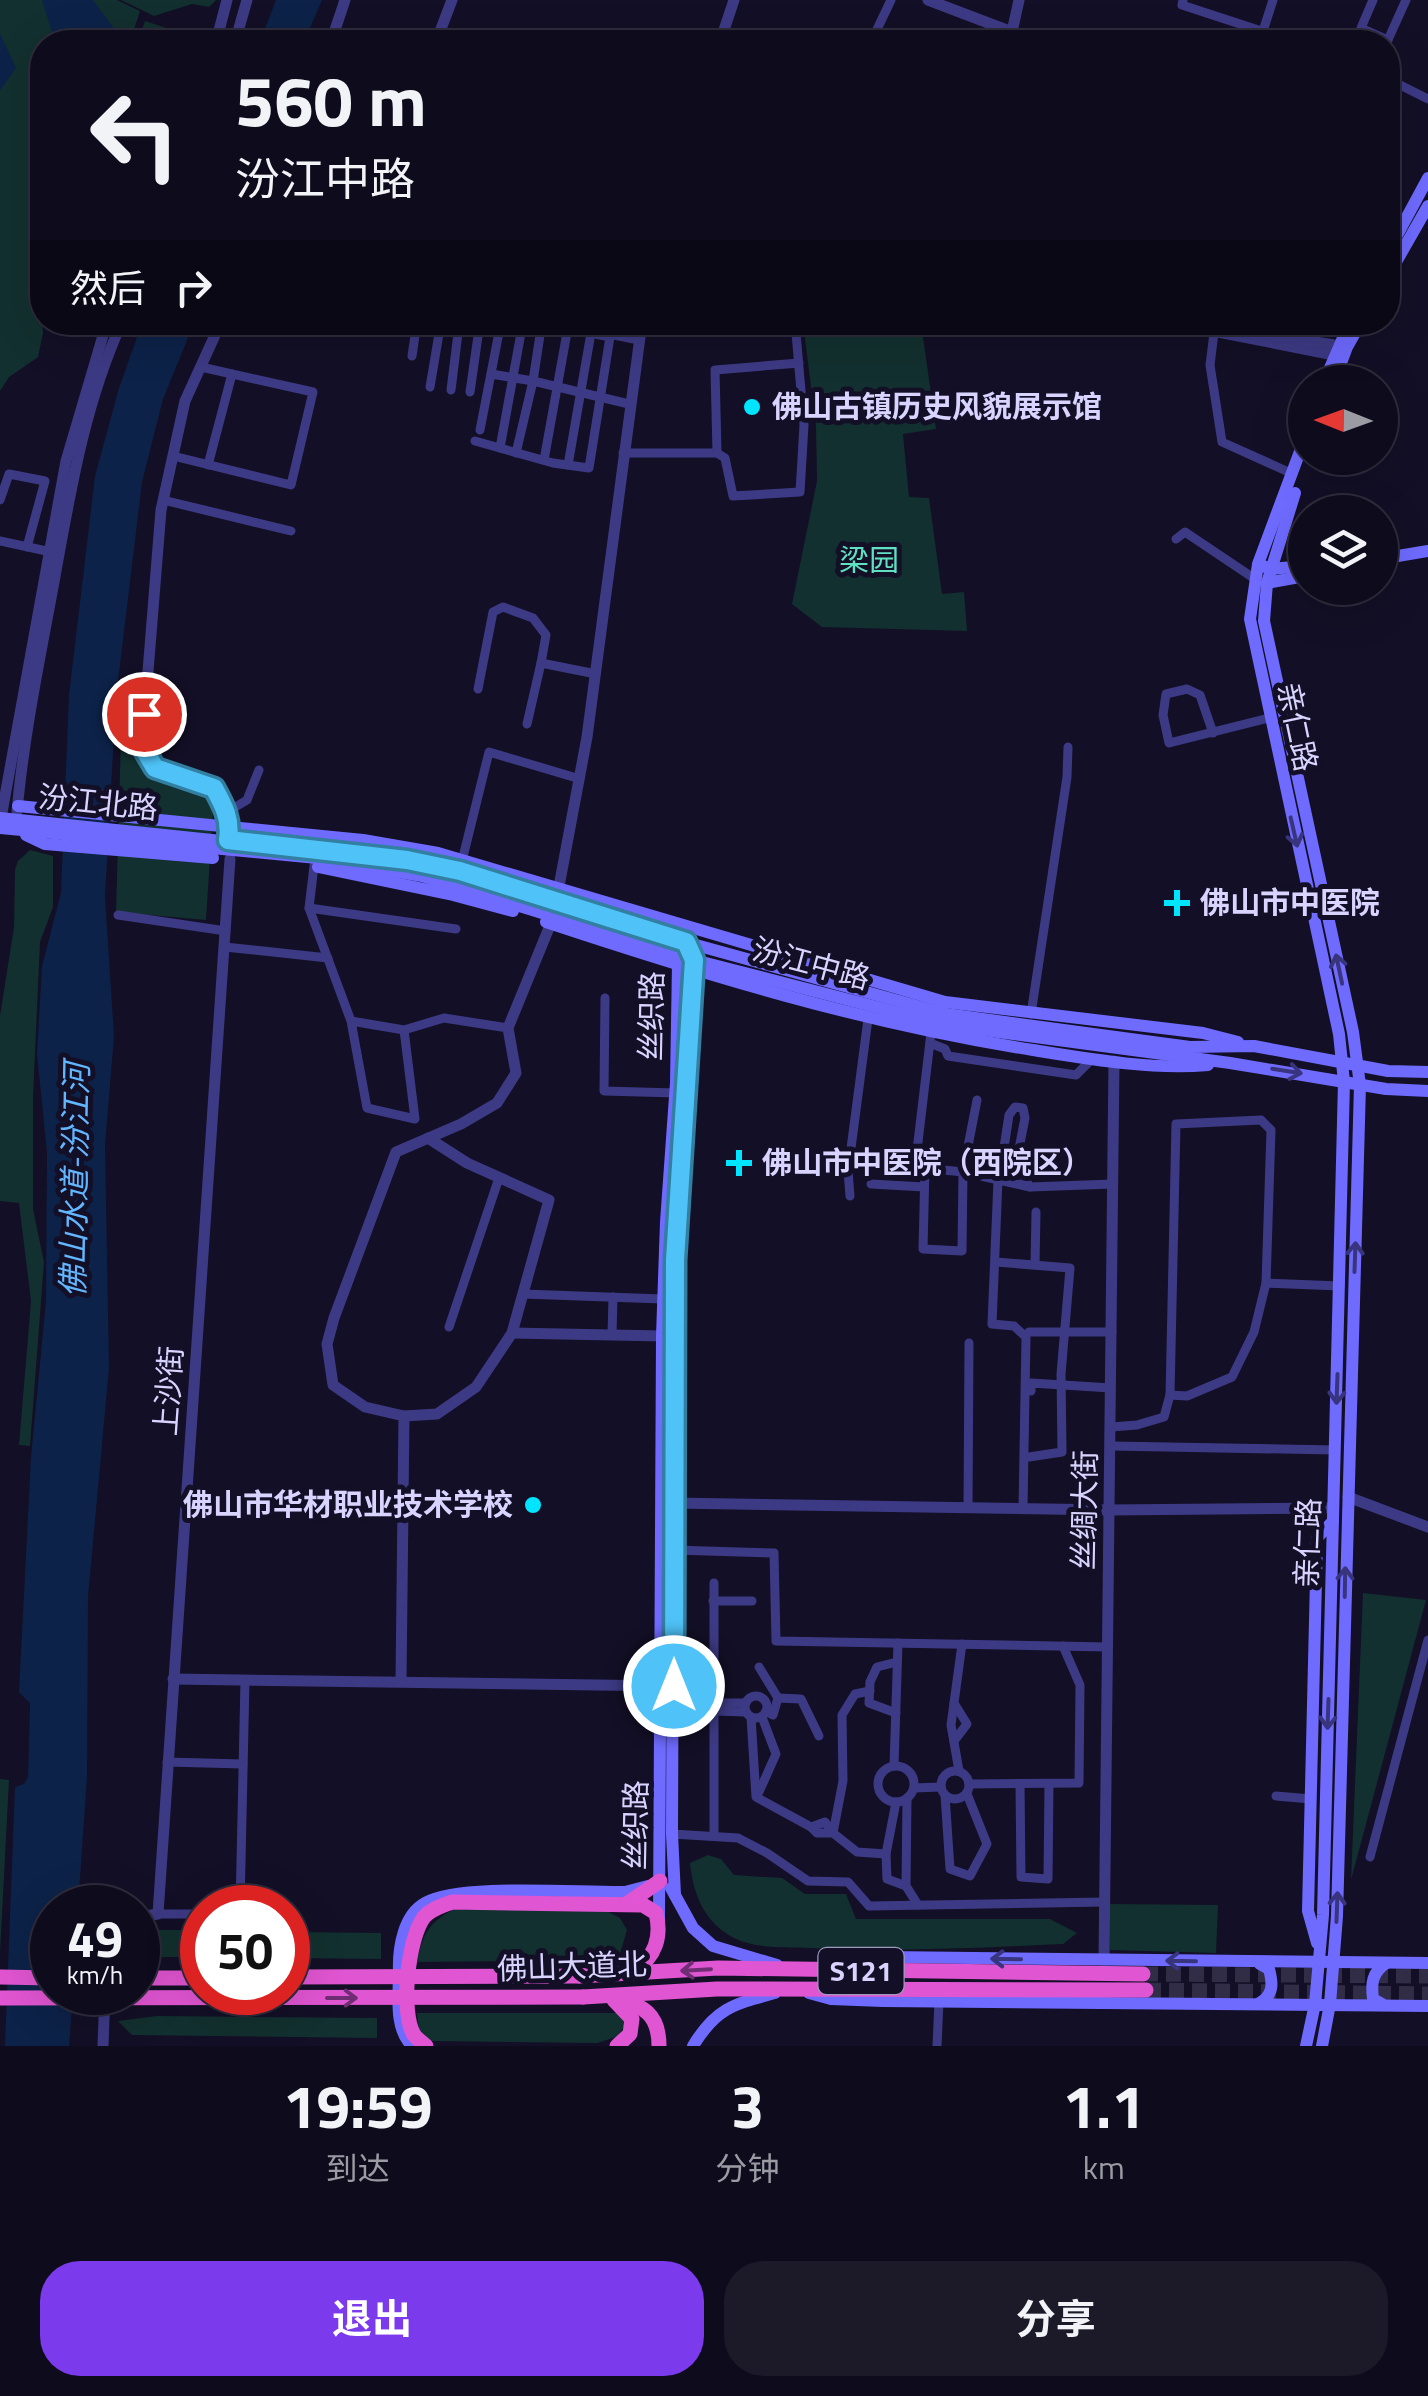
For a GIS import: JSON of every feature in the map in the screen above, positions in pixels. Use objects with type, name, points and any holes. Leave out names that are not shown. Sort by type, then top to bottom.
[{"type":"highway","points":[[627,1898],[660,1882]]},
{"type":"highway","points":[[426,2046],[414,2034],[409,2018],[408,1959],[414,1933],[428,1912],[452,1902],[627,1898],[651,1908],[659,1926],[656,1948],[648,1962],[629,1973]]},
{"type":"highway","name":"佛山大道北","points":[[310,1977],[580,1976],[718,1968],[1146,1989]]},
{"type":"highway","points":[[0,1978],[30,1978]]},
{"type":"highway","name":"佛山大道北","points":[[0,1998],[583,1996],[794,1988],[1146,1989]]},
{"type":"highway","points":[[606,1995],[622,2005],[632,2018],[630,2034],[618,2046]]},
{"type":"highway","points":[[606,1995],[644,2007],[656,2020],[660,2046]]},
{"type":"main road","points":[[1400,230],[1428,178]]},
{"type":"main road","points":[[1400,255],[1428,206]]},
{"type":"main road","points":[[1338,365],[1346,335]]},
{"type":"main road","points":[[1333,365],[1352,335]]},
{"type":"main road","points":[[1262,574],[1293,475]]},
{"type":"main road","points":[[1262,574],[1300,475]]},
{"type":"main road","points":[[1398,558],[1428,554]]},
{"type":"main road","points":[[1262,574],[1288,569]]},
{"type":"main road","points":[[1262,574],[1288,575]]},
{"type":"main road","name":"亲仁路","points":[[1262,574],[1250,619],[1344,1082],[1324,1959],[1330,2004],[1322,2046]]},
{"type":"main road","name":"亲仁路","points":[[1262,574],[1264,620],[1360,1085],[1337,1916],[1306,2046]]},
{"type":"main road","points":[[17,819],[209,824],[230,844],[453,895],[678,961]]},
{"type":"main road","points":[[17,819],[45,844],[191,846],[364,840],[946,1002],[1203,1033],[1254,1046]]},
{"type":"main road","name":"汾江北路","points":[[1,820],[17,819],[191,846]]},
{"type":"main road","points":[[0,838],[1,820]]},
{"type":"main road","name":"汾江中路","points":[[230,844],[422,876],[678,961],[946,1025],[1230,1063],[1360,1085],[1428,1091]]},
{"type":"main road","name":"汾江中路","points":[[558,895],[686,942],[946,1014],[1190,1046],[1254,1046],[1388,1071],[1428,1072]]},
{"type":"main road","name":"丝织路","points":[[668,1686],[662,1336],[676,1093],[678,961],[686,942]]},
{"type":"main road","name":"丝织路","points":[[659,1926],[666,1836],[673,1550],[674,1278],[681,1158],[690,1142],[698,966],[686,942]]},
{"type":"main road","points":[[698,966],[930,1038],[1114,1061],[1189,1067],[1230,1063]]},
{"type":"main road","points":[[1324,1959],[1308,1911],[1317,1538],[1333,1514]]},
{"type":"main road","points":[[666,1836],[675,1895]]},
{"type":"main road","points":[[412,2046],[405,2040],[400,2020],[398,1958],[404,1930],[421,1904],[450,1892],[627,1898],[651,1868],[666,1836]]},
{"type":"main road","points":[[660,1882],[670,1886],[693,1928],[712,1946],[792,1970],[884,1957],[1428,1963]]},
{"type":"main road","points":[[1258,1962],[1269,1969],[1273,1984],[1267,1999],[1258,2004]]},
{"type":"main road","points":[[1384,2005],[1373,1999],[1370,1983],[1386,1964]]},
{"type":"main road","points":[[694,2046],[708,2020],[732,2004],[794,1988],[831,2000],[939,2002],[1146,1989]]},
{"type":"main road","name":"佛山大道北","points":[[1146,1989],[1258,2004],[1428,2006]]},
{"type":"street","points":[[219,30],[227,0]]},
{"type":"street","points":[[238,30],[247,0]]},
{"type":"street","points":[[335,30],[345,0]]},
{"type":"street","points":[[441,30],[452,0]]},
{"type":"street","points":[[724,30],[734,0]]},
{"type":"street","points":[[877,30],[891,0]]},
{"type":"street","points":[[928,0],[1007,30]]},
{"type":"street","points":[[1012,30],[1019,0]]},
{"type":"street","points":[[1265,30],[1274,0]]},
{"type":"street","points":[[1364,30],[1360,28],[1373,0]]},
{"type":"street","points":[[1392,30],[1406,0]]},
{"type":"street","points":[[1182,3],[1258,30]]},
{"type":"street","points":[[1400,85],[1428,100]]},
{"type":"street","points":[[17,819],[66,461],[103,335]]},
{"type":"street","points":[[1,820],[54,552],[91,404],[117,335]]},
{"type":"street","points":[[215,335],[185,401],[163,500],[142,746],[155,768],[214,788],[227,812],[246,800],[259,770]]},
{"type":"street","points":[[412,356],[414,335]]},
{"type":"street","points":[[430,387],[439,335]]},
{"type":"street","points":[[452,390],[458,335]]},
{"type":"street","points":[[470,392],[478,335]]},
{"type":"street","points":[[480,430],[499,335]]},
{"type":"street","points":[[500,448],[520,335]]},
{"type":"street","points":[[516,453],[540,335]]},
{"type":"street","points":[[544,460],[567,335]]},
{"type":"street","points":[[568,465],[591,335]]},
{"type":"street","points":[[475,441],[589,468],[610,337],[600,335]]},
{"type":"street","points":[[614,335],[639,340]]},
{"type":"street","points":[[558,895],[596,674],[640,335]]},
{"type":"street","points":[[623,454],[717,454],[725,458],[733,496],[800,492],[804,424],[796,335]]},
{"type":"street","points":[[1214,335],[1210,365],[1222,442],[1288,472]]},
{"type":"street","points":[[1257,335],[1341,351]]},
{"type":"street","points":[[717,454],[714,370],[798,363]]},
{"type":"street","points":[[173,456],[291,486],[313,392],[201,366]]},
{"type":"street","points":[[208,465],[232,374]]},
{"type":"street","points":[[491,374],[629,404]]},
{"type":"street","points":[[0,500],[10,474],[45,481],[27,547]]},
{"type":"street","points":[[163,500],[291,532]]},
{"type":"street","points":[[1176,540],[1185,532],[1224,557],[1262,574]]},
{"type":"street","points":[[0,541],[54,552]]},
{"type":"street","points":[[478,689],[493,612],[503,607],[533,618],[546,635],[526,724]]},
{"type":"street","points":[[541,663],[596,674]]},
{"type":"street","points":[[1213,732],[1200,695],[1187,689],[1166,694],[1162,715],[1170,743],[1269,718]]},
{"type":"street","points":[[1031,1014],[1068,777],[1068,747]]},
{"type":"street","points":[[462,865],[489,752],[580,779]]},
{"type":"street","name":"上沙街","points":[[160,1885],[226,947],[230,844],[227,812]]},
{"type":"street","points":[[314,866],[309,908],[351,1021],[367,1108],[415,1118],[404,1030]]},
{"type":"street","points":[[309,908],[456,929]]},
{"type":"street","points":[[118,915],[226,931]]},
{"type":"street","points":[[428,1138],[467,1163],[549,1200],[512,1333],[476,1387],[436,1414],[404,1416],[365,1407],[332,1385],[327,1344],[346,1280],[396,1152],[497,1103],[516,1072],[508,1028],[550,923]]},
{"type":"street","points":[[226,947],[328,958]]},
{"type":"street","points":[[605,998],[604,1091],[676,1093]]},
{"type":"street","points":[[351,1021],[404,1030],[444,1018],[508,1028]]},
{"type":"street","points":[[850,1196],[848,1171],[868,1019]]},
{"type":"street","points":[[930,1038],[915,1167],[963,1172],[1030,1187],[1113,1184]]},
{"type":"street","name":"丝绸大街","points":[[1104,1960],[1114,1061]]},
{"type":"street","points":[[925,1168],[923,1249],[962,1251],[963,1172],[977,1100]]},
{"type":"street","points":[[1002,1161],[1009,1116],[1015,1107],[1022,1108],[1025,1118],[1016,1164],[1030,1187]]},
{"type":"street","points":[[1111,1426],[1138,1426],[1164,1417],[1170,1396],[1176,1124],[1262,1120],[1272,1130],[1266,1284],[1254,1332],[1232,1377],[1187,1396],[1170,1396]]},
{"type":"street","points":[[982,1176],[1002,1161],[1016,1164]]},
{"type":"street","points":[[448,1327],[499,1178]]},
{"type":"street","points":[[998,1180],[992,1324],[1014,1326],[1026,1337],[1023,1508]]},
{"type":"street","points":[[870,1184],[924,1187]]},
{"type":"street","points":[[1035,1265],[1036,1212]]},
{"type":"street","points":[[996,1262],[1070,1268],[1061,1384],[1062,1452],[1030,1457]]},
{"type":"street","points":[[1266,1284],[1340,1286]]},
{"type":"street","points":[[523,1294],[664,1299]]},
{"type":"street","points":[[612,1335],[613,1297]]},
{"type":"street","points":[[1029,1332],[1112,1332]]},
{"type":"street","points":[[512,1333],[662,1336]]},
{"type":"street","points":[[968,1507],[969,1342]]},
{"type":"street","points":[[1028,1483],[1031,1382],[1111,1388]]},
{"type":"street","points":[[401,1681],[404,1416]]},
{"type":"street","points":[[1111,1446],[1335,1450]]},
{"type":"street","points":[[1348,1497],[1428,1526]]},
{"type":"street","points":[[674,1503],[1333,1514]]},
{"type":"street","points":[[673,1550],[774,1553],[776,1641],[1108,1647]]},
{"type":"street","points":[[714,1583],[714,1836]]},
{"type":"street","points":[[714,1600],[752,1600]]},
{"type":"street","points":[[1370,1857],[1423,1681],[1428,1640]]},
{"type":"street","points":[[894,1766],[898,1643]]},
{"type":"street","points":[[958,1770],[946,1774],[943,1791],[950,1869],[970,1876],[986,1844],[966,1776],[958,1770],[951,1725],[962,1644]]},
{"type":"street","points":[[914,1788],[943,1791],[959,1799],[968,1789],[1079,1784],[1080,1685],[1063,1646]]},
{"type":"street","points":[[896,1712],[870,1703],[870,1691],[876,1667],[898,1662]]},
{"type":"street","points":[[714,1707],[774,1715],[778,1698],[760,1667]]},
{"type":"street","points":[[173,1679],[668,1686]]},
{"type":"street","points":[[240,1885],[244,1680]]},
{"type":"street","points":[[833,1833],[843,1781],[842,1715],[855,1694],[870,1691]]},
{"type":"street","points":[[778,1698],[801,1699],[819,1736]]},
{"type":"street","points":[[754,1712],[756,1797]]},
{"type":"street","points":[[754,1712],[776,1754],[756,1797]]},
{"type":"street","points":[[167,1762],[243,1764]]},
{"type":"street","points":[[894,1766],[910,1772],[914,1788],[908,1798],[906,1886],[918,1905]]},
{"type":"street","points":[[894,1766],[880,1776],[878,1788],[885,1798],[896,1802],[908,1798]]},
{"type":"street","points":[[1020,1784],[1021,1877],[1048,1878],[1049,1784]]},
{"type":"street","points":[[1276,1796],[1311,1799]]},
{"type":"street","points":[[756,1797],[812,1826],[825,1822],[858,1852],[886,1854]]},
{"type":"street","points":[[896,1802],[886,1854],[887,1878],[906,1886]]},
{"type":"street","points":[[666,1836],[738,1838],[808,1882],[848,1882],[870,1906],[1104,1902]]},
{"type":"street","points":[[937,2046],[939,2002]]},
{"type":"street","points":[[103,2046],[104,2015]]},
{"type":"green space","points":[[0,0],[117,0],[140,11],[134,30],[30,30],[30,335],[43,335],[38,357],[9,377],[0,391]]},
{"type":"green space","points":[[121,0],[216,0],[209,7],[192,4],[154,16]]},
{"type":"green space","points":[[145,21],[172,30],[142,30]]},
{"type":"green space","name":"梁园","points":[[805,335],[923,335],[936,429],[903,434],[909,497],[929,498],[942,594],[964,592],[967,631],[822,627],[792,604],[817,481],[816,426]]},
{"type":"green space","points":[[131,736],[133,751],[145,773],[214,795],[206,920],[116,912],[121,737]]},
{"type":"green space","points":[[30,850],[53,856],[53,907],[40,942],[33,1097],[33,1209],[44,1262],[30,1446],[19,1445],[31,1301],[19,1203],[0,1201],[0,1016],[14,927],[15,870]]},
{"type":"green space","points":[[637,971],[654,975],[660,990],[660,1021],[635,994]]},
{"type":"green space","points":[[1363,1593],[1426,1600],[1351,1880]]},
{"type":"green space","points":[[0,1779],[9,1780],[0,1953]]},
{"type":"green space","points":[[708,1855],[721,1859],[734,1875],[782,1878],[805,1894],[846,1894],[856,1919],[1050,1919],[1077,1933],[1063,1944],[968,1948],[842,1949],[752,1944],[724,1932],[702,1907],[690,1863]]},
{"type":"green space","points":[[1110,1904],[1218,1905],[1216,1953],[1110,1950]]},
{"type":"green space","points":[[603,1909],[620,1918],[627,1930],[620,1954],[584,1960],[417,1962],[428,1930],[453,1910]]},
{"type":"green space","points":[[160,1930],[180,1930],[180,1957],[160,1957]]},
{"type":"green space","points":[[310,1932],[381,1933],[381,1959],[310,1958]]},
{"type":"green space","points":[[417,2013],[621,2013],[626,2025],[616,2037],[597,2043],[431,2041],[419,2030]]},
{"type":"green space","points":[[157,2016],[377,2018],[377,2038],[132,2035],[118,2021]]},
{"type":"water","points":[[42,0],[93,0],[115,30],[51,30]]},
{"type":"water","points":[[276,0],[322,0],[309,30],[265,30]]},
{"type":"water","points":[[0,34],[16,68],[0,90]]},
{"type":"water","name":"佛山水道-汾江河","points":[[138,335],[189,335],[163,399],[142,482],[116,698],[105,897],[114,1036],[105,1145],[109,1368],[88,1597],[87,1777],[80,1885],[30,1885],[30,2015],[71,2015],[69,2046],[5,2046],[15,1787],[24,1784],[28,1777],[30,1703],[19,1692],[31,1457],[46,1301],[47,1152],[37,1054],[42,966],[61,893],[69,695],[95,476]]},
{"type":"tunnel","points":[[1143,1974],[1428,1976]]},
{"type":"tunnel","points":[[1146,1990],[1428,1994]]},
{"type":"place","name":"佛山古镇历史风貌展示馆","points":[[752,407]]},
{"type":"place","name":"佛山市中医院","points":[[1177,903]]},
{"type":"place","name":"佛山市中医院（西院区）","points":[[739,1163]]},
{"type":"place","name":"佛山市华材职业技术学校","points":[[533,1505]]},
{"type":"route","points":[[144,714],[142,746],[155,768],[214,788],[227,812],[228,840],[407,860],[460,871],[686,942],[694,960],[675,1260],[674,1686]]}]
